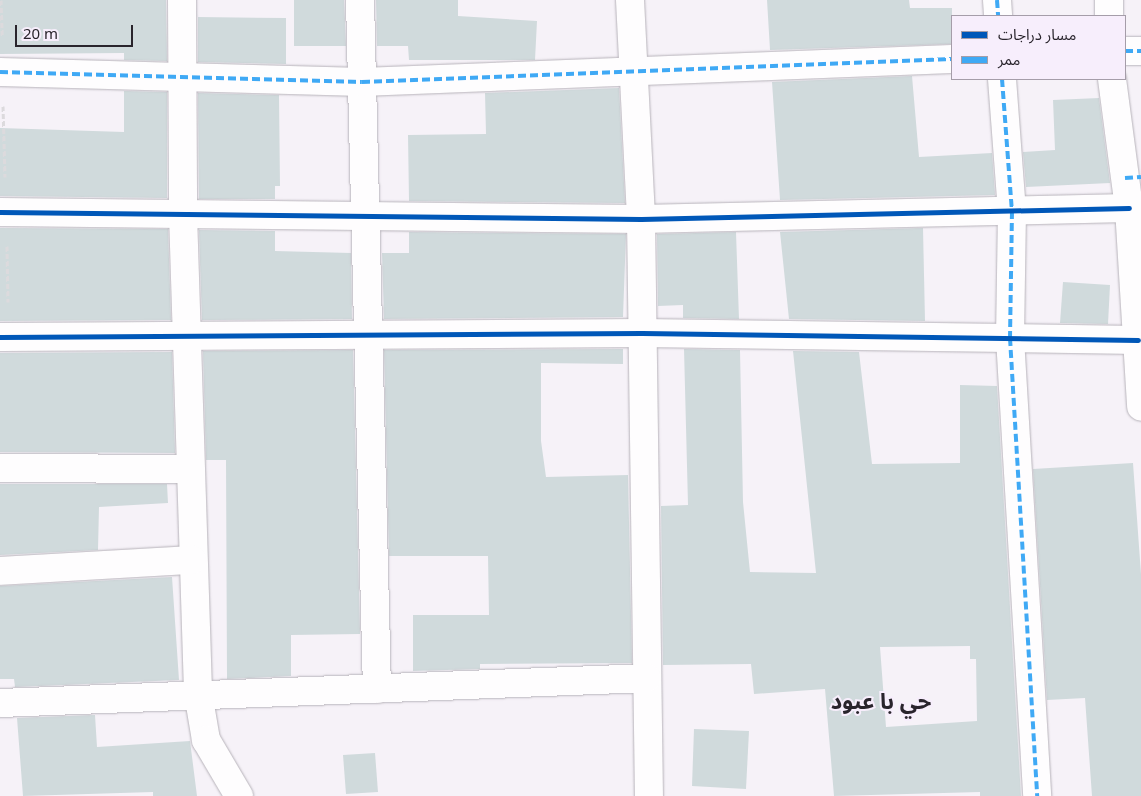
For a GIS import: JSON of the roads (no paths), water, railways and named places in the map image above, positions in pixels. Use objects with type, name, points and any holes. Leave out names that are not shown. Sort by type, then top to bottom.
[{"type":"street","points":[[182,0],[184,74],[183,214],[192,560],[198,693],[206,740],[239,796]]},
{"type":"street","points":[[360,0],[377,689]]},
{"type":"street","points":[[630,0],[631,72],[641,219],[649,796]]},
{"type":"street","points":[[997,0],[998,15]]},
{"type":"street","points":[[1108,0],[1108,15]]},
{"type":"street","points":[[1126,51],[1141,50]]},
{"type":"street","points":[[1,72],[184,74],[362,82],[951,58]]},
{"type":"street","points":[[1002,80],[1012,210],[1010,338],[1036,796]]},
{"type":"street","points":[[1112,80],[1133,177],[1129,208],[1141,407]]},
{"type":"street","points":[[3,212],[365,218],[641,219],[1129,208]]},
{"type":"street","points":[[5,336],[642,332],[1138,340]]},
{"type":"street","points":[[0,468],[190,469]]},
{"type":"street","points":[[0,571],[192,560]]},
{"type":"street","points":[[0,702],[198,693],[377,689],[647,678]]},
{"type":"district","name":"حي با عبود","points":[[881,703]]}]
